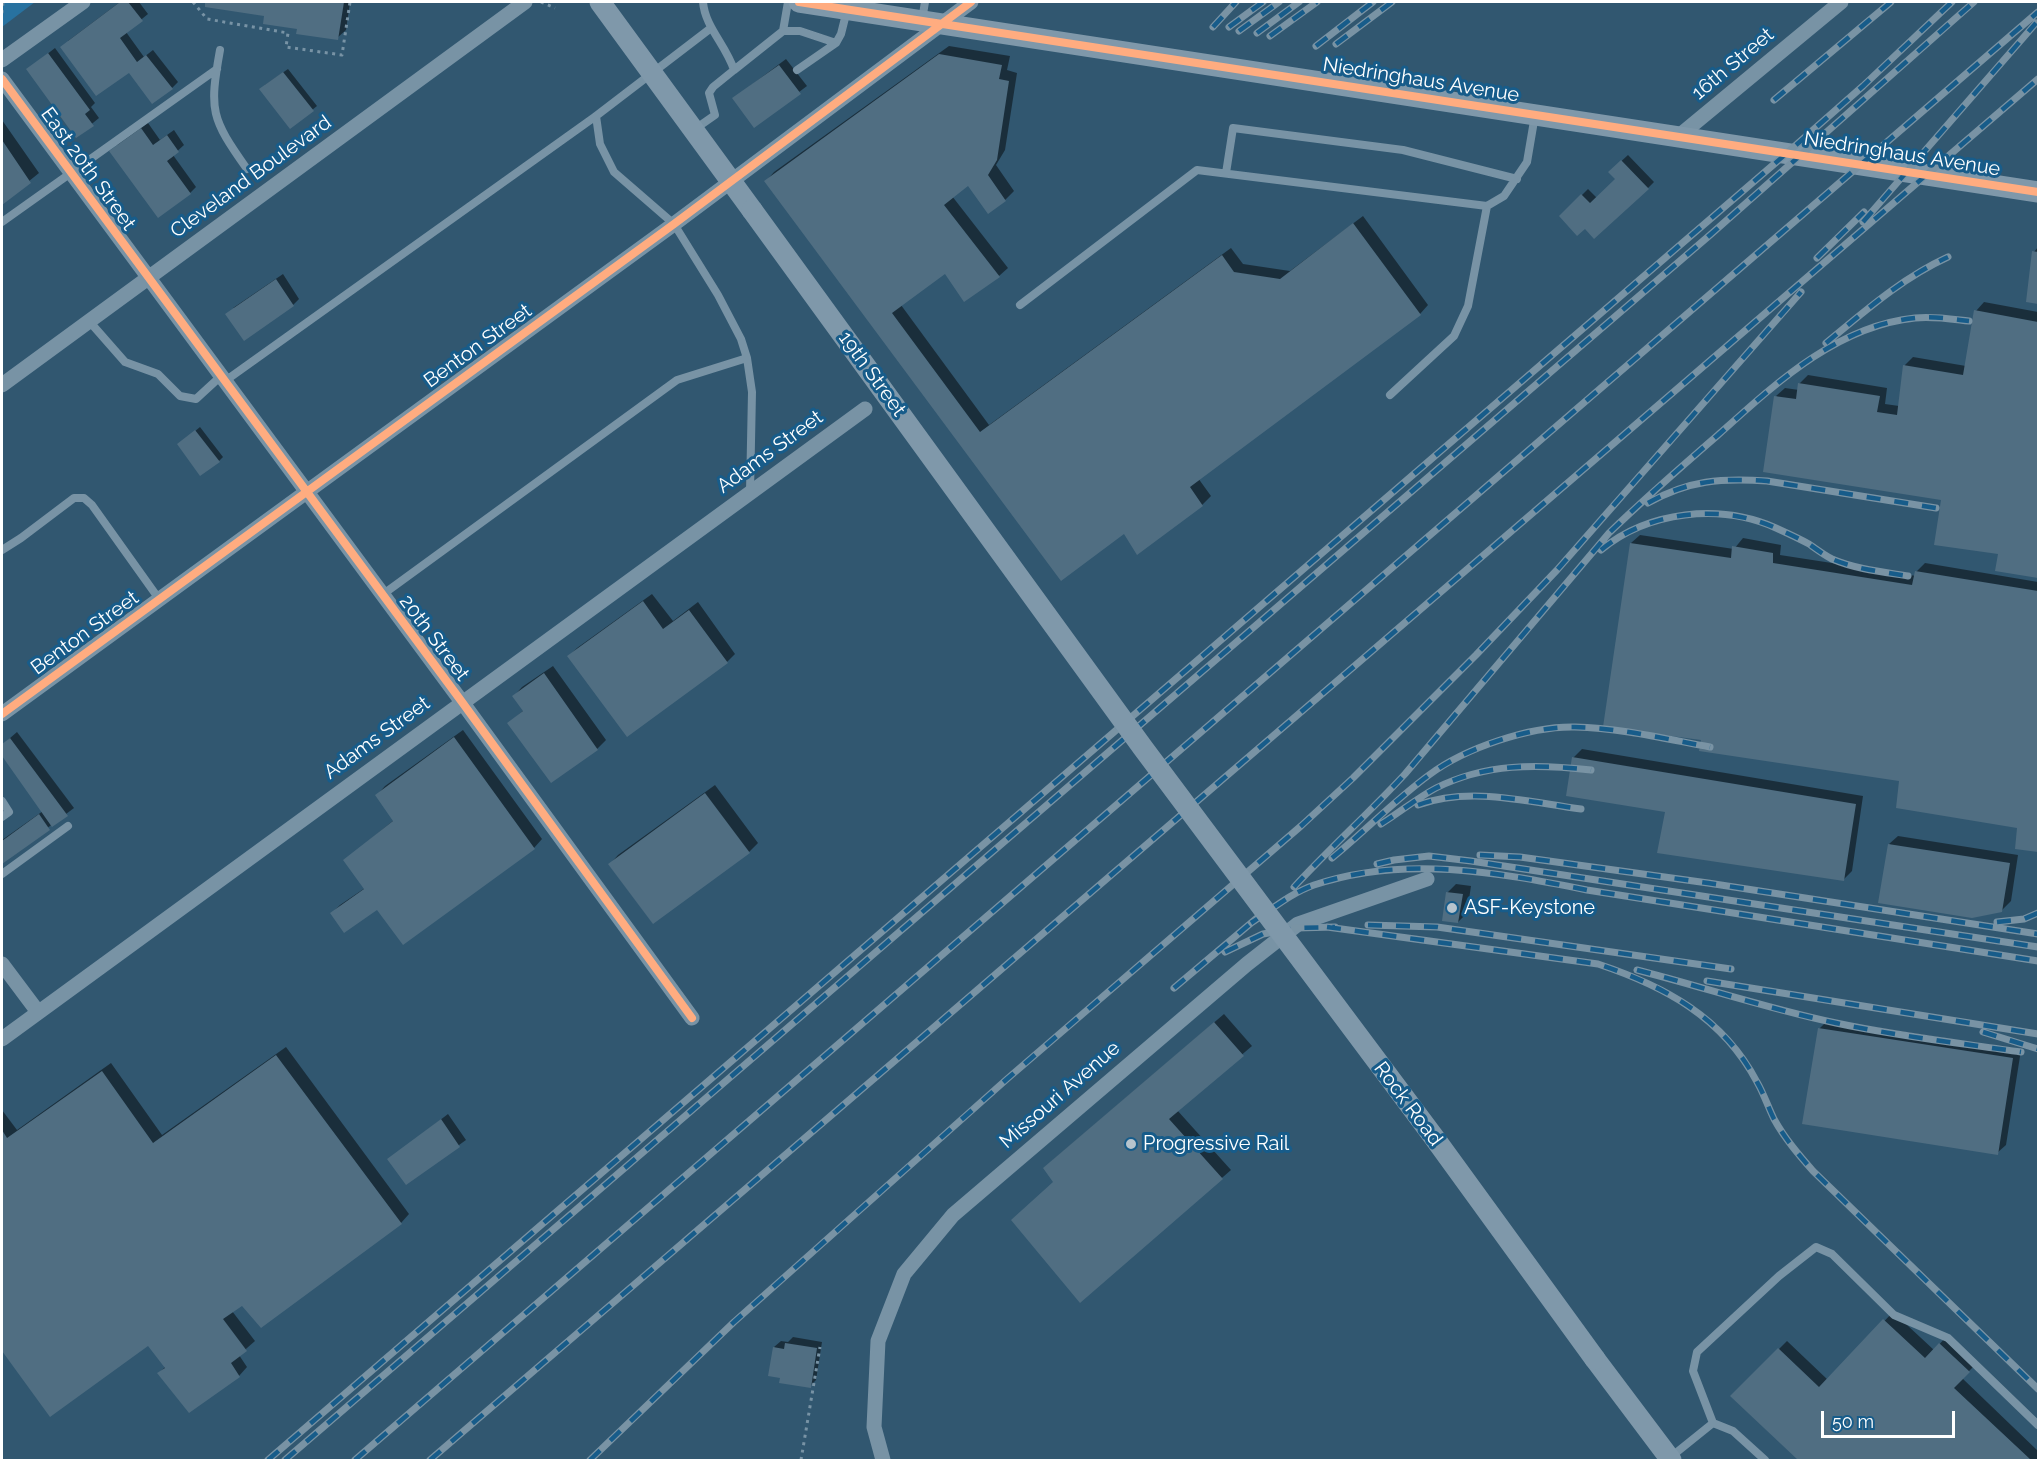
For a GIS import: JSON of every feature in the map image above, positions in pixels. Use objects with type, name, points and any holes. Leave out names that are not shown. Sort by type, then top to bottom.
[{"type":"main road","name":"19th Street","points":[[600,2],[1143,748]]},
{"type":"main road","name":"Niedringhaus Avenue","points":[[799,2],[848,9],[929,15],[1535,114],[2038,192]]},
{"type":"main road","name":"Rock Road","points":[[1143,748],[1440,1145],[1670,1460]]},
{"type":"street","points":[[2,60],[83,2]]},
{"type":"street","name":"Cleveland Boulevard","points":[[2,385],[525,2]]},
{"type":"street","name":"Benton Street","points":[[2,714],[674,224],[731,181],[929,15],[971,2]]},
{"type":"street","name":"16th Street","points":[[1680,136],[1841,2]]},
{"type":"street","name":"East 20th Street","points":[[2,79],[148,278]]},
{"type":"street","name":"20th Street","points":[[148,278],[462,702],[692,1018]]},
{"type":"street","name":"Adams Street","points":[[2,1039],[865,409]]},
{"type":"street","name":"Missouri Avenue","points":[[883,1461],[874,1427],[878,1341],[904,1274],[953,1215],[1247,964],[1299,924],[1427,879]]},
{"type":"street","points":[[2,964],[38,1012]]},
{"type":"lane","points":[[703,2],[704,13],[730,57],[734,70]]},
{"type":"lane","points":[[783,31],[788,2]]},
{"type":"lane","points":[[797,70],[836,43],[842,34],[848,9]]},
{"type":"lane","points":[[89,321],[125,362],[158,374],[180,396],[196,399],[596,116],[711,28]]},
{"type":"lane","points":[[694,130],[715,114],[709,93],[713,87],[783,31],[800,31],[836,43]]},
{"type":"lane","points":[[220,50],[213,98],[214,113],[223,134],[247,169]]},
{"type":"lane","points":[[2,222],[217,69]]},
{"type":"lane","points":[[1020,305],[1197,170],[1486,206],[1504,196],[1527,162],[1535,114]]},
{"type":"lane","points":[[596,116],[600,144],[614,172],[674,224],[733,320],[747,358],[752,392],[750,492]]},
{"type":"lane","points":[[1226,173],[1233,128],[1402,150],[1517,179]]},
{"type":"lane","points":[[1390,394],[1454,336],[1468,306],[1486,206]]},
{"type":"lane","points":[[382,595],[677,380],[747,358]]},
{"type":"lane","points":[[2,550],[74,498],[84,498],[92,505],[159,599]]},
{"type":"lane","points":[[2,801],[9,812],[2,817]]},
{"type":"lane","points":[[2,874],[68,826]]},
{"type":"lane","points":[[1765,1461],[1733,1431],[1713,1423],[1693,1371],[1697,1352],[1779,1276],[1816,1247],[1832,1254],[1894,1315],[1948,1338],[2038,1425]]},
{"type":"lane","points":[[1670,1460],[1713,1423]]},
{"type":"path","points":[[2,13],[3,2]]},
{"type":"path","points":[[193,2],[207,19],[288,33],[286,46],[342,55],[350,2]]},
{"type":"path","points":[[539,2],[555,8]]},
{"type":"path","points":[[801,1461],[820,1347]]},
{"type":"shaded area","points":[[2,2],[35,2],[2,27]]},
{"type":"building","points":[[120,2],[128,2],[143,21],[120,38],[137,62],[146,55],[173,89],[152,104],[129,73],[96,96],[60,47]]},
{"type":"building","points":[[205,2],[344,2],[338,40],[296,34],[297,29],[263,24],[264,16],[205,7]]},
{"type":"building","points":[[48,53],[90,110],[85,114],[94,126],[76,138],[26,69]]},
{"type":"building","points":[[939,54],[1002,65],[999,79],[1009,81],[997,160],[988,175],[1006,201],[988,214],[968,186],[944,205],[1000,277],[964,302],[945,274],[892,313],[980,432],[1222,255],[1234,272],[1280,279],[1353,223],[1421,315],[1190,487],[1203,506],[1137,555],[1124,534],[1061,581],[764,181]]},
{"type":"building","points":[[779,65],[801,94],[754,128],[732,98]]},
{"type":"building","points":[[283,72],[314,111],[290,129],[259,89]]},
{"type":"building","points":[[141,128],[153,145],[167,135],[179,152],[167,161],[191,194],[158,218],[109,151]]},
{"type":"building","points":[[2,140],[31,183],[2,205]]},
{"type":"building","points":[[1621,160],[1649,189],[1594,239],[1585,229],[1577,236],[1559,216],[1581,194],[1590,203],[1615,179],[1608,172]]},
{"type":"building","points":[[2032,251],[2038,252],[2038,304],[2026,302]]},
{"type":"building","points":[[276,279],[294,306],[244,341],[225,314]]},
{"type":"building","points":[[1974,310],[2038,322],[2038,578],[1995,571],[1998,554],[1934,545],[1941,500],[1763,472],[1774,396],[1796,399],[1798,383],[1880,396],[1877,412],[1897,415],[1903,365],[1963,375]]},
{"type":"building","points":[[195,430],[220,462],[200,476],[177,444]]},
{"type":"building","points":[[1630,543],[1731,558],[1732,546],[1773,553],[1773,563],[1912,585],[1915,571],[2038,591],[2038,852],[2015,849],[2017,828],[1896,808],[1899,781],[1699,751],[1701,740],[1603,727]]},
{"type":"building","points":[[643,601],[663,629],[689,610],[728,663],[627,737],[567,656]]},
{"type":"building","points":[[544,673],[598,750],[551,783],[507,723],[523,711],[512,696]]},
{"type":"building","points":[[454,737],[535,849],[403,945],[377,910],[344,933],[330,913],[364,889],[343,860],[393,821],[375,795]]},
{"type":"building","points":[[10,738],[68,816],[52,827],[2,756],[2,744]]},
{"type":"building","points":[[1572,757],[1856,804],[1844,881],[1657,853],[1665,812],[1566,796]]},
{"type":"building","points":[[705,793],[750,853],[653,924],[608,864]]},
{"type":"building","points":[[39,814],[50,830],[2,864],[2,841]]},
{"type":"building","points":[[1888,844],[2010,863],[2002,912],[1972,918],[1878,903]]},
{"type":"building","name":"ASF-Keystone","points":[[1446,892],[1463,894],[1458,923],[1442,921]]},
{"type":"building","name":"Progressive Rail","points":[[1214,1022],[1244,1056],[1169,1119],[1223,1179],[1080,1303],[1011,1220],[1053,1182],[1043,1168]]},
{"type":"building","points":[[1818,1028],[2013,1058],[1998,1155],[1802,1124]]},
{"type":"building","points":[[276,1055],[402,1224],[261,1328],[242,1306],[223,1319],[247,1351],[231,1363],[240,1377],[189,1413],[157,1373],[165,1368],[148,1346],[50,1417],[2,1351],[2,1130],[7,1138],[102,1071],[153,1143]]},
{"type":"building","points":[[441,1119],[460,1147],[406,1185],[387,1159]]},
{"type":"building","points":[[1883,1319],[1925,1358],[1939,1343],[1970,1372],[1954,1388],[2031,1460],[1798,1460],[1730,1396],[1778,1348],[1819,1387]]},
{"type":"building","points":[[785,1343],[817,1348],[811,1388],[779,1383],[780,1378],[768,1376],[773,1347],[784,1349]]},
{"type":"railway","points":[[1213,27],[1236,2]]},
{"type":"railway","points":[[1229,27],[1263,2]]},
{"type":"railway","points":[[1239,31],[1279,2]]},
{"type":"railway","points":[[1257,33],[1299,2]]},
{"type":"railway","points":[[1270,36],[1317,2]]},
{"type":"railway","points":[[1316,46],[1373,2]]},
{"type":"railway","points":[[1336,44],[1392,2]]},
{"type":"railway","points":[[1774,100],[1891,2]]},
{"type":"railway","points":[[268,1460],[1787,153],[1863,86],[1952,2]]},
{"type":"railway","points":[[285,1460],[1710,235],[1974,2]]},
{"type":"railway","points":[[355,1460],[2038,12]]},
{"type":"railway","points":[[1863,222],[2036,23]]},
{"type":"railway","points":[[430,1460],[2038,79]]},
{"type":"railway","points":[[1817,258],[1864,212]]},
{"type":"railway","points":[[1826,343],[1899,285],[1948,257]]},
{"type":"railway","points":[[590,1460],[734,1322],[1007,1079],[1301,826],[1353,778],[1557,570],[1801,292]]},
{"type":"railway","points":[[1294,887],[1405,774],[1609,533],[1761,397],[1784,378],[1833,345],[1886,323],[1915,318],[1969,321]]},
{"type":"railway","points":[[1648,503],[1677,489],[1692,485],[1750,480],[1936,508]]},
{"type":"railway","points":[[1601,550],[1620,537],[1662,519],[1685,515],[1732,515],[1776,528],[1841,562],[1869,570],[1908,576]]},
{"type":"railway","points":[[1332,858],[1429,775],[1461,756],[1499,740],[1538,730],[1575,727],[1643,734],[1710,747]]},
{"type":"railway","points":[[1381,824],[1436,788],[1474,774],[1531,766],[1591,770]]},
{"type":"railway","points":[[1418,805],[1438,799],[1478,796],[1581,809]]},
{"type":"railway","points":[[1480,855],[1520,857],[1708,883],[2038,934]]},
{"type":"railway","points":[[1377,864],[1429,856],[1471,861],[2038,947]]},
{"type":"railway","points":[[1251,923],[1289,897],[1314,885],[1348,876],[1381,871],[1450,870],[1518,877],[1587,890],[2038,961]]},
{"type":"railway","points":[[1997,922],[2024,919],[2038,913]]},
{"type":"railway","points":[[1174,988],[1257,918]]},
{"type":"railway","points":[[1368,925],[1437,927],[1731,969]]},
{"type":"railway","points":[[1327,927],[1598,964],[1646,983],[1690,1007],[1727,1039],[1743,1059],[1778,1126],[1813,1171],[2038,1389]]},
{"type":"railway","points":[[1225,952],[1263,934],[1296,928],[1335,927]]},
{"type":"railway","points":[[1637,970],[1836,1023],[1905,1036],[2021,1052]]},
{"type":"railway","points":[[1707,981],[2038,1034]]},
{"type":"railway","points":[[1983,1032],[2038,1049]]},
{"type":"cycle path","points":[[799,2],[2038,192]]},
{"type":"cycle path","points":[[2,714],[674,224],[971,2]]},
{"type":"cycle path","points":[[2,79],[692,1018]]},
{"type":"place","name":"ASF-Keystone","points":[[1452,908]]},
{"type":"place","name":"Progressive Rail","points":[[1131,1144]]}]
